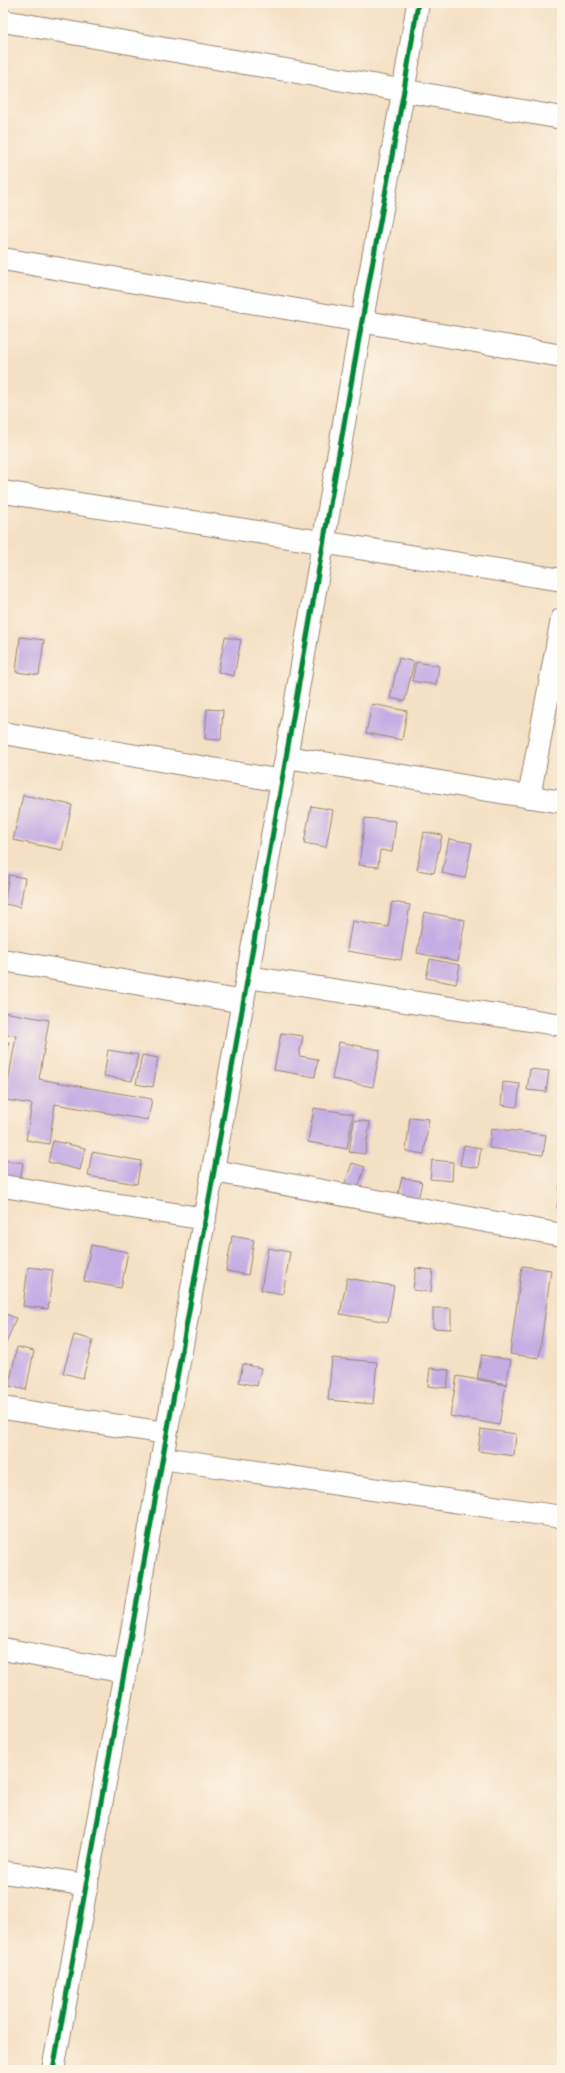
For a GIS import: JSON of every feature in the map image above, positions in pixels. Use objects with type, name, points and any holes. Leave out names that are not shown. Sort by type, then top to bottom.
[{"type":"street","points":[[53,2070],[125,1672],[204,1219],[214,1171],[418,3]]},
{"type":"street","points":[[3,21],[562,118]]},
{"type":"street","points":[[3,259],[562,356]]},
{"type":"street","points":[[3,492],[562,580]]},
{"type":"street","points":[[530,797],[562,619]]},
{"type":"street","points":[[3,733],[282,782]]},
{"type":"street","points":[[287,757],[562,802]]},
{"type":"street","points":[[3,960],[243,1002]]},
{"type":"street","points":[[248,976],[562,1026]]},
{"type":"street","points":[[214,1171],[562,1235]]},
{"type":"street","points":[[3,1186],[204,1219]]},
{"type":"street","points":[[3,1408],[166,1433]]},
{"type":"street","points":[[162,1458],[562,1517]]},
{"type":"street","points":[[3,1649],[125,1672]]},
{"type":"street","points":[[3,1872],[87,1885]]},
{"type":"building","points":[[20,637],[44,640],[39,675],[16,672]]},
{"type":"building","points":[[225,637],[241,640],[234,676],[218,672]]},
{"type":"building","points":[[399,658],[414,662],[405,701],[390,698]]},
{"type":"building","points":[[416,662],[439,666],[436,685],[412,681]]},
{"type":"building","points":[[372,704],[407,711],[402,740],[366,733]]},
{"type":"building","points":[[207,709],[223,710],[221,740],[205,739]]},
{"type":"building","points":[[23,795],[72,805],[62,850],[13,840]]},
{"type":"building","points":[[311,806],[333,810],[326,847],[304,843]]},
{"type":"building","points":[[365,818],[396,821],[392,852],[380,850],[378,867],[359,865]]},
{"type":"building","points":[[424,832],[442,835],[434,873],[417,870]]},
{"type":"building","points":[[449,839],[472,843],[465,878],[442,873]]},
{"type":"building","points":[[9,875],[25,878],[20,907],[4,904]]},
{"type":"building","points":[[392,902],[410,905],[401,960],[347,951],[352,921],[388,927]]},
{"type":"building","points":[[424,912],[465,920],[458,961],[417,953]]},
{"type":"building","points":[[430,959],[460,965],[456,984],[426,978]]},
{"type":"building","points":[[3,1012],[49,1020],[39,1079],[152,1099],[148,1120],[55,1104],[49,1144],[26,1140],[32,1104],[5,1100],[16,1036],[3,1034]]},
{"type":"building","points":[[281,1033],[303,1036],[299,1056],[318,1059],[315,1077],[274,1070]]},
{"type":"building","points":[[3,1041],[9,1042],[4,1071],[3,1071]]},
{"type":"building","points":[[339,1042],[380,1050],[373,1087],[332,1079]]},
{"type":"building","points":[[108,1050],[138,1055],[132,1081],[104,1076]]},
{"type":"building","points":[[142,1055],[158,1058],[153,1087],[136,1084]]},
{"type":"building","points":[[530,1069],[549,1071],[546,1092],[527,1090]]},
{"type":"building","points":[[503,1082],[520,1084],[517,1107],[501,1105]]},
{"type":"building","points":[[314,1108],[353,1114],[347,1149],[308,1142]]},
{"type":"building","points":[[410,1117],[429,1119],[424,1154],[406,1151]]},
{"type":"building","points":[[354,1120],[370,1122],[365,1154],[349,1152]]},
{"type":"building","points":[[491,1128],[546,1135],[543,1155],[489,1148]]},
{"type":"building","points":[[53,1141],[85,1148],[80,1170],[48,1162]]},
{"type":"building","points":[[464,1145],[481,1148],[478,1168],[460,1165]]},
{"type":"building","points":[[92,1152],[141,1161],[137,1184],[88,1176]]},
{"type":"building","points":[[3,1160],[23,1163],[18,1192],[3,1190]]},
{"type":"building","points":[[432,1160],[453,1162],[452,1181],[430,1179]]},
{"type":"building","points":[[352,1163],[365,1167],[356,1193],[343,1188]]},
{"type":"building","points":[[402,1177],[422,1182],[417,1204],[397,1199]]},
{"type":"building","points":[[560,1184],[562,1184],[562,1208],[557,1208]]},
{"type":"building","points":[[232,1236],[254,1240],[248,1275],[226,1271]]},
{"type":"building","points":[[91,1245],[128,1252],[121,1288],[84,1281]]},
{"type":"building","points":[[268,1248],[290,1252],[283,1294],[261,1290]]},
{"type":"building","points":[[522,1266],[551,1270],[539,1358],[510,1354]]},
{"type":"building","points":[[28,1267],[53,1270],[48,1309],[23,1306]]},
{"type":"building","points":[[416,1268],[433,1270],[431,1292],[413,1290]]},
{"type":"building","points":[[347,1278],[394,1286],[388,1322],[340,1314]]},
{"type":"building","points":[[433,1308],[451,1308],[451,1329],[433,1328]]},
{"type":"building","points":[[3,1313],[16,1318],[6,1344],[3,1343]]},
{"type":"building","points":[[74,1335],[93,1340],[83,1378],[63,1373]]},
{"type":"building","points":[[17,1347],[34,1351],[26,1390],[9,1386]]},
{"type":"building","points":[[482,1355],[511,1360],[506,1384],[477,1378]]},
{"type":"building","points":[[332,1358],[377,1362],[373,1404],[328,1400]]},
{"type":"building","points":[[243,1364],[261,1368],[257,1386],[239,1382]]},
{"type":"building","points":[[430,1368],[449,1370],[447,1388],[428,1386]]},
{"type":"building","points":[[457,1376],[506,1385],[499,1425],[450,1416]]},
{"type":"building","points":[[481,1429],[516,1434],[514,1456],[478,1451]]},
{"type":"cycle path","points":[[53,2070],[214,1171],[418,3]]}]
